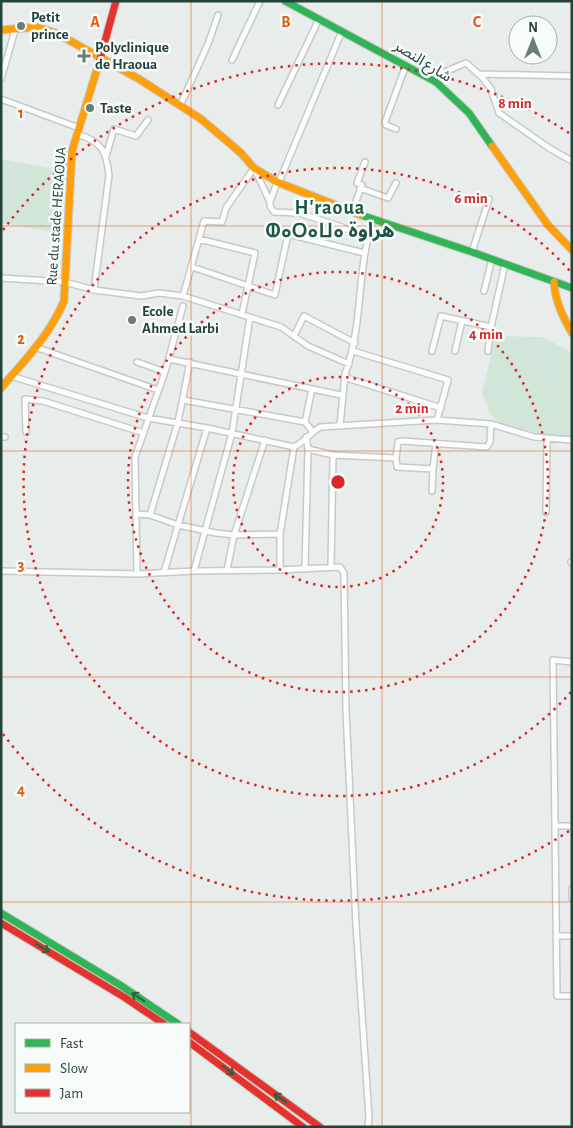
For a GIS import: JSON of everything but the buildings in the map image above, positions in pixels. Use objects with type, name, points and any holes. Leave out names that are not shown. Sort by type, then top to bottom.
[{"type":"main road","name":"Rue du stade HERAOUA","points":[[1,388],[60,312],[64,301],[72,151],[101,58],[116,1]]},
{"type":"main road","name":"شارع النصر","points":[[285,1],[436,82],[469,113],[548,225],[572,250]]},
{"type":"main road","points":[[1,30],[41,28],[73,42],[139,79],[217,131],[254,168],[278,182],[373,220],[472,252],[572,288]]},
{"type":"main road","points":[[554,282],[554,290],[563,318],[572,333]]},
{"type":"main road","points":[[1,913],[120,985],[177,1023]]},
{"type":"main road","points":[[1,923],[162,1023]]},
{"type":"main road","points":[[190,1033],[320,1127]]},
{"type":"main road","points":[[190,1043],[303,1127]]},
{"type":"street","points":[[232,60],[260,1]]},
{"type":"street","points":[[180,106],[208,44],[218,15]]},
{"type":"street","points":[[278,105],[320,19]]},
{"type":"street","points":[[1,79],[3,66],[15,30]]},
{"type":"street","points":[[270,202],[342,31]]},
{"type":"street","points":[[436,82],[442,73],[466,63],[479,74],[491,89],[499,113],[549,148],[572,161]]},
{"type":"street","points":[[396,129],[386,125],[386,122],[406,65]]},
{"type":"street","points":[[479,74],[572,76]]},
{"type":"street","points":[[1,99],[78,131],[92,138],[103,148],[109,175],[94,290]]},
{"type":"street","points":[[106,157],[114,129],[136,136],[148,120]]},
{"type":"street","points":[[352,212],[362,185],[357,183],[364,162]]},
{"type":"street","points":[[184,296],[204,221],[222,222],[226,208],[254,168],[274,212],[299,213],[342,227],[367,239]]},
{"type":"street","points":[[360,188],[388,198],[396,183]]},
{"type":"street","points":[[472,252],[489,199]]},
{"type":"street","points":[[340,426],[345,374],[355,342],[364,253],[373,220]]},
{"type":"street","points":[[192,267],[276,295],[288,234],[364,253]]},
{"type":"street","points":[[199,239],[255,253],[242,314]]},
{"type":"street","points":[[484,291],[492,259]]},
{"type":"street","points":[[488,351],[491,327],[505,264]]},
{"type":"street","points":[[1,278],[65,282],[94,290],[142,296],[159,293],[184,296],[282,327],[308,346],[349,364]]},
{"type":"street","points":[[136,574],[137,514],[135,457],[169,360],[183,306]]},
{"type":"street","points":[[294,336],[304,316],[355,342]]},
{"type":"street","points":[[432,351],[441,316],[491,327]]},
{"type":"street","points":[[194,571],[232,433],[250,317]]},
{"type":"street","points":[[455,350],[462,321]]},
{"type":"street","points":[[35,346],[158,390]]},
{"type":"street","points":[[353,351],[448,380],[437,420]]},
{"type":"street","points":[[169,360],[341,395]]},
{"type":"street","points":[[137,362],[165,372]]},
{"type":"street","points":[[150,515],[178,422],[190,363]]},
{"type":"street","points":[[345,374],[347,378],[441,408]]},
{"type":"street","points":[[11,376],[148,418],[178,422],[294,447],[302,443],[306,437],[320,427],[437,420],[491,424],[526,435],[572,440]]},
{"type":"street","points":[[305,422],[312,389]]},
{"type":"street","points":[[26,432],[25,399],[43,401],[144,433]]},
{"type":"street","points":[[183,400],[305,422],[313,432]]},
{"type":"street","points":[[433,469],[397,467],[396,458],[399,441],[487,446],[490,442],[491,424]]},
{"type":"street","points":[[164,572],[207,428]]},
{"type":"street","points":[[305,569],[308,449],[306,437]]},
{"type":"street","points":[[546,512],[547,438]]},
{"type":"street","points":[[227,570],[234,535],[265,440]]},
{"type":"street","points":[[432,492],[436,443]]},
{"type":"street","points":[[280,570],[280,534],[294,447]]},
{"type":"street","points":[[308,449],[333,455],[396,458]]},
{"type":"street","points":[[331,567],[333,455]]},
{"type":"street","points":[[137,514],[150,515],[206,531],[234,535],[280,534]]},
{"type":"street","points":[[1,571],[136,574],[340,567],[344,573],[346,720],[368,1127]]},
{"type":"street","points":[[572,662],[553,660],[557,996],[572,996]]},
{"type":"street","points":[[556,826],[572,826]]},
{"type":"street","points":[[572,889],[572,898]]},
{"type":"street","points":[[557,936],[572,936]]},
{"type":"green space","points":[[1,159],[66,171],[62,234],[1,223]]},
{"type":"green space","points":[[499,336],[543,337],[572,353],[572,441],[551,440],[507,430],[491,415],[482,393],[495,339]]},
{"type":"traffic: fast","points":[[285,1],[436,82],[469,113],[492,146]]},
{"type":"traffic: fast","points":[[361,215],[572,288]]},
{"type":"traffic: fast","points":[[1,913],[120,985],[177,1023]]},
{"type":"traffic: slow","points":[[1,30],[36,27],[56,33],[139,79],[201,119],[241,153],[254,168],[277,182],[361,215]]},
{"type":"traffic: slow","points":[[1,388],[44,336],[64,301],[72,151],[99,63]]},
{"type":"traffic: slow","points":[[492,146],[548,225],[572,250]]},
{"type":"traffic: slow","points":[[554,282],[560,309],[572,333]]},
{"type":"traffic: jam","points":[[99,63],[116,1]]},
{"type":"traffic: jam","points":[[1,923],[124,997],[163,1023]]},
{"type":"traffic: jam","points":[[190,1033],[320,1127]]},
{"type":"traffic: jam","points":[[190,1043],[303,1127]]},
{"type":"place","name":"Petit prince","points":[[21,26]]},
{"type":"place","name":"Polyclinique de Hraoua","points":[[84,56]]},
{"type":"place","name":"Taste","points":[[90,108]]},
{"type":"place","name":"Ecole Ahmed Larbi","points":[[132,320]]},
{"type":"district","name":"H'raoua ⵀⴰⵔⴰⵡⴰ هراوة","points":[[330,218]]}]
